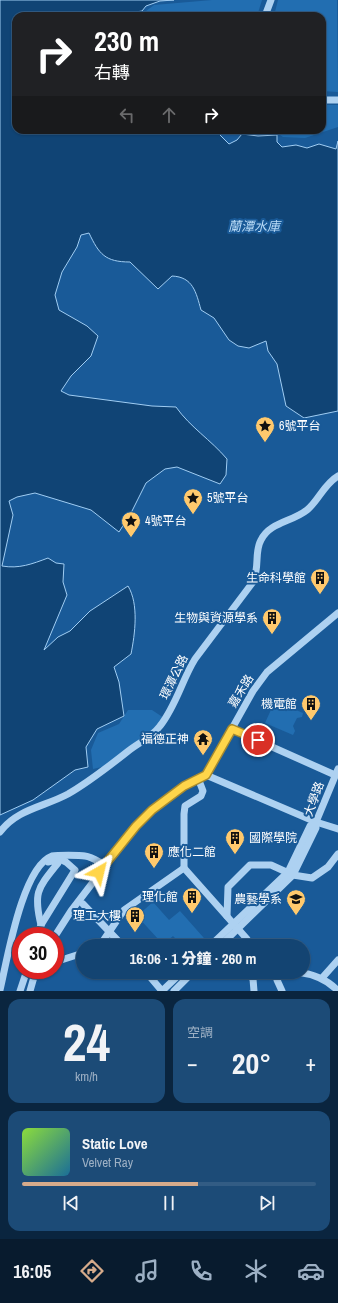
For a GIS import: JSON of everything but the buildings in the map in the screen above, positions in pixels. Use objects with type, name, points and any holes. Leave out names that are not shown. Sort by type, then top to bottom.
[{"type":"street","points":[[266,12],[271,0]]},
{"type":"street","points":[[326,100],[338,100]]},
{"type":"street","name":"環潭公路","points":[[0,832],[15,816],[67,794],[152,736],[161,725],[179,695],[189,668],[253,582],[257,572],[260,541],[274,526],[307,509],[327,485],[338,476]]},
{"type":"street","name":"嘉禾路","points":[[206,775],[253,691],[267,672],[338,613]]},
{"type":"street","points":[[232,729],[337,772]]},
{"type":"street","name":"大學路","points":[[291,874],[316,828],[316,822],[337,772]]},
{"type":"street","points":[[61,927],[105,865],[136,826],[152,810],[184,786],[206,775],[316,822],[338,829]]},
{"type":"street","points":[[198,778],[203,791],[201,796],[186,806],[184,814],[184,868],[247,939]]},
{"type":"street","points":[[227,916],[228,887],[250,865],[271,865],[291,874],[312,878],[328,867],[338,854]]},
{"type":"street","points":[[0,990],[21,900],[35,873],[43,863],[52,856],[86,856],[105,865]]},
{"type":"street","points":[[41,925],[75,870],[66,862],[52,856]]},
{"type":"street","points":[[41,925],[38,894],[40,886],[58,863],[52,861],[43,863]]},
{"type":"street","points":[[104,939],[124,910],[184,868]]},
{"type":"street","points":[[219,939],[236,926],[291,874]]},
{"type":"street","points":[[83,904],[117,939]]},
{"type":"street","points":[[226,939],[236,926]]},
{"type":"street","points":[[64,959],[76,955]]},
{"type":"street","points":[[322,978],[338,960]]},
{"type":"street","points":[[310,975],[322,978],[338,991]]},
{"type":"street","points":[[20,991],[24,979]]},
{"type":"street","points":[[30,991],[33,979]]},
{"type":"street","points":[[152,979],[162,991],[175,979]]},
{"type":"street","points":[[174,991],[186,979]]},
{"type":"street","points":[[253,979],[254,991]]},
{"type":"street","points":[[277,979],[282,991]]},
{"type":"shaded area","points":[[212,0],[262,0],[258,12],[145,12],[154,5]]},
{"type":"shaded area","points":[[278,0],[337,0],[338,92],[326,91],[326,12],[275,12]]},
{"type":"shaded area","points":[[326,105],[338,105],[338,127],[326,131]]},
{"type":"shaded area","points":[[278,134],[317,134],[305,138],[283,137]]},
{"type":"shaded area","points":[[275,701],[303,713],[302,717],[297,718],[293,726],[295,731],[293,735],[265,723]]},
{"type":"shaded area","points":[[128,710],[152,710],[164,718],[150,733],[127,748],[106,766],[93,769],[91,750],[98,733],[119,724]]},
{"type":"shaded area","points":[[153,902],[169,920],[180,911],[205,939],[176,939],[173,936],[169,939],[158,939],[137,916]]},
{"type":"water","name":"蘭潭水庫","points":[[0,0],[174,0],[160,1],[146,6],[142,11],[136,12],[12,12],[12,134],[220,134],[229,144],[237,140],[242,134],[258,136],[277,135],[277,142],[282,147],[296,145],[307,148],[319,144],[336,149],[338,141],[338,411],[304,418],[286,406],[277,364],[268,351],[266,341],[249,348],[238,346],[229,340],[214,318],[201,310],[195,292],[189,282],[185,279],[172,276],[158,289],[130,262],[121,262],[104,255],[96,246],[89,233],[81,235],[77,247],[62,272],[55,295],[59,310],[87,326],[98,336],[91,356],[71,376],[61,391],[69,395],[152,406],[176,407],[188,421],[227,459],[226,475],[220,484],[177,467],[165,469],[146,483],[131,513],[119,532],[91,510],[35,493],[17,497],[9,501],[13,515],[2,566],[20,566],[48,558],[56,563],[64,564],[63,582],[67,595],[44,650],[58,637],[70,631],[90,611],[128,586],[134,601],[135,619],[131,654],[114,667],[119,682],[124,716],[97,729],[86,747],[88,767],[75,770],[33,800],[0,815]]},
{"type":"place","name":"6號平台","points":[[265,443]]},
{"type":"place","name":"5號平台","points":[[193,515]]},
{"type":"place","name":"4號平台","points":[[131,538]]},
{"type":"place","name":"生命科學館","points":[[320,595]]},
{"type":"place","name":"生物與資源學系","points":[[272,635]]},
{"type":"place","name":"機電館","points":[[311,721]]},
{"type":"place","name":"福德正神","points":[[203,756]]},
{"type":"place","name":"國際學院","points":[[235,855]]},
{"type":"place","name":"應化二館","points":[[154,869]]},
{"type":"place","name":"理化館","points":[[192,914]]},
{"type":"place","name":"農藝學系","points":[[296,916]]},
{"type":"place","name":"理工大樓","points":[[135,933]]},
{"type":"route","points":[[99,872],[118,847],[152,810],[184,786],[206,775],[232,729],[258,740]]}]
